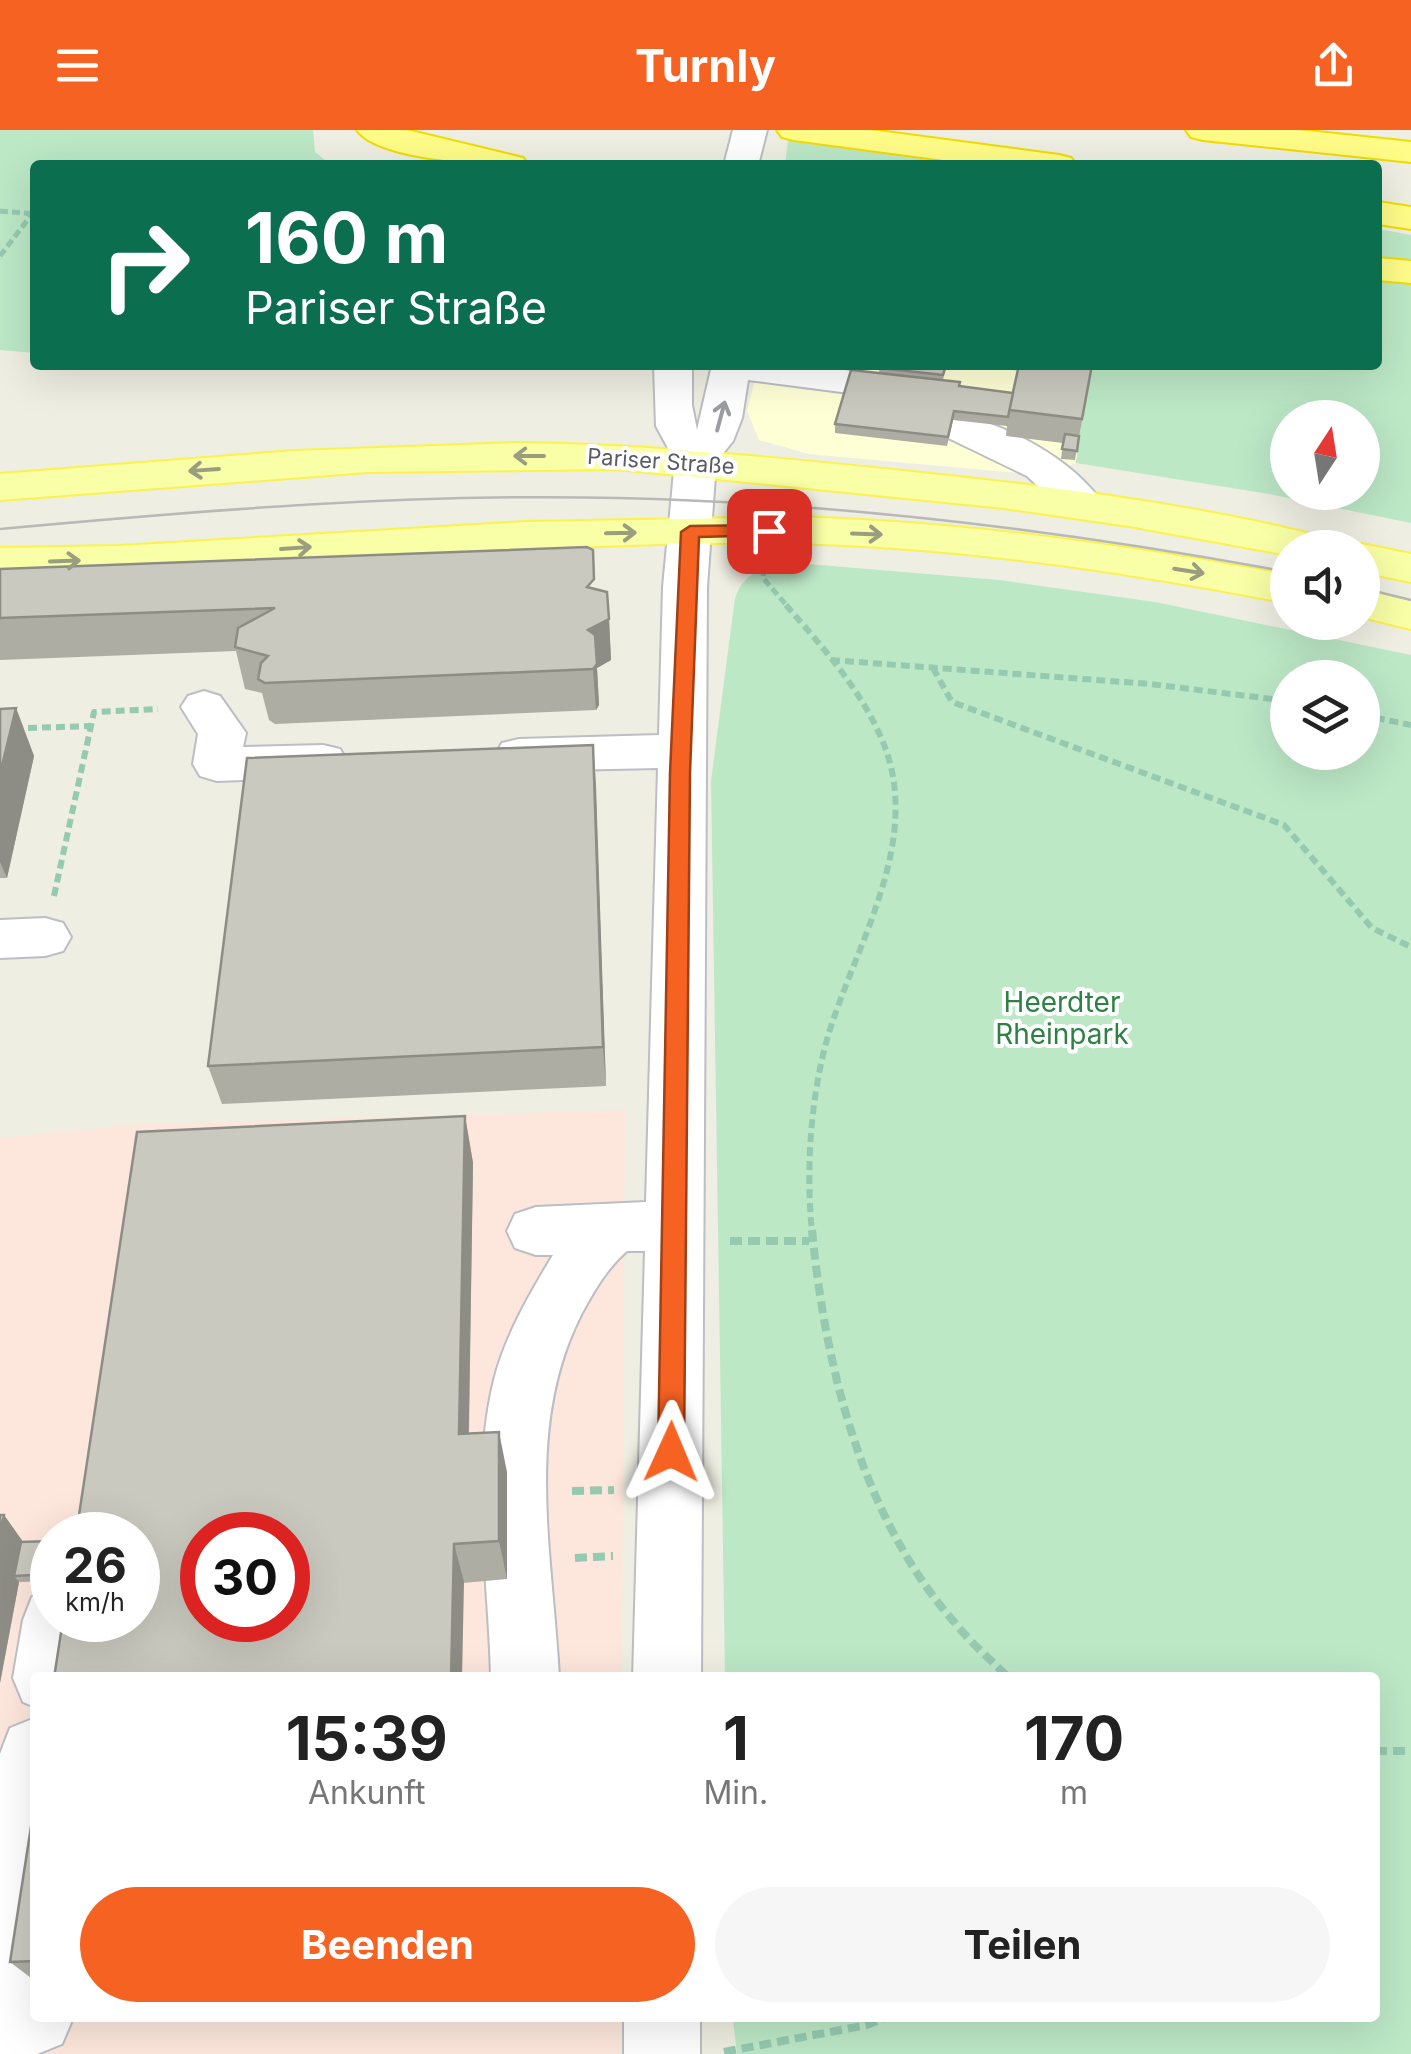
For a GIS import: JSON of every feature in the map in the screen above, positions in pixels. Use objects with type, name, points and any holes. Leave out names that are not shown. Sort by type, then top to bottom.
[{"type":"highway","points":[[374,130],[419,145],[488,160]]},
{"type":"highway","points":[[794,130],[1020,160]]},
{"type":"highway","points":[[1203,130],[1411,155]]},
{"type":"highway","points":[[1382,268],[1411,272]]},
{"type":"main road","name":"Pariser Straße","points":[[0,486],[426,458],[589,456],[696,460],[1082,504],[1270,539]]},
{"type":"main road","points":[[0,562],[129,559],[474,537],[690,532],[890,534],[1012,545],[1270,586]]},
{"type":"main road","points":[[1380,562],[1411,568]]},
{"type":"main road","points":[[1380,607],[1411,614]]},
{"type":"street","points":[[742,160],[750,130]]},
{"type":"street","points":[[673,370],[672,424],[696,460]]},
{"type":"street","points":[[667,1672],[680,751],[690,532],[696,460],[714,441],[730,370]]},
{"type":"street","points":[[763,370],[850,381]]},
{"type":"street","points":[[952,424],[1009,453],[1026,457],[1065,483],[1082,504]]},
{"type":"street","points":[[991,492],[1004,479],[1009,453]]},
{"type":"street","points":[[204,706],[222,733],[216,764],[371,760]]},
{"type":"street","points":[[468,757],[680,751]]},
{"type":"street","points":[[536,1231],[615,1229],[675,1234]]},
{"type":"street","points":[[525,1672],[515,1494],[516,1438],[525,1379],[545,1325],[572,1274],[601,1239],[615,1229]]},
{"type":"street","points":[[48,1672],[53,1642]]},
{"type":"street","points":[[0,1972],[30,1784]]},
{"type":"street","points":[[0,2018],[30,2017]]},
{"type":"street","points":[[662,2022],[662,2054]]},
{"type":"path","points":[[0,211],[30,214]]},
{"type":"path","points":[[0,256],[30,218]]},
{"type":"path","points":[[766,552],[763,578],[831,660],[875,723],[894,782],[895,841],[826,1046],[809,1124],[809,1240],[839,1392],[878,1503],[926,1587],[1002,1672]]},
{"type":"path","points":[[831,660],[1150,684],[1270,699]]},
{"type":"path","points":[[933,668],[952,702],[1284,825],[1372,928],[1411,946]]},
{"type":"path","points":[[23,938],[94,712],[204,706]]},
{"type":"path","points":[[1380,718],[1411,724]]},
{"type":"path","points":[[0,729],[91,726]]},
{"type":"path","points":[[675,1234],[809,1240]]},
{"type":"path","points":[[1380,1751],[1411,1751]]},
{"type":"path","points":[[714,2054],[874,2022]]},
{"type":"shaded area","points":[[758,370],[1012,370],[1088,379],[1076,463],[1039,475],[809,454],[759,440],[747,411]]},
{"type":"shaded area","points":[[625,1110],[622,1672],[30,1672],[30,2022],[621,2022],[620,2054],[0,2054],[0,1138],[140,1124]]},
{"type":"green space","points":[[0,130],[313,130],[315,152],[325,160],[30,160],[30,353],[0,350]]},
{"type":"green space","points":[[788,140],[927,160],[786,160]]},
{"type":"green space","points":[[1382,230],[1411,235],[1411,523],[1347,510],[1380,510],[1380,400],[1270,400],[1270,494],[1076,463],[1087,379],[1012,370],[1382,370]]},
{"type":"green space","name":"Heerdter Rheinpark","points":[[784,562],[999,580],[1155,602],[1270,626],[1270,640],[1339,640],[1411,655],[1411,2054],[737,2054],[733,2022],[1380,2022],[1380,1672],[725,1672],[711,781],[735,598],[748,578]]},
{"type":"building","points":[[851,370],[960,382],[959,386],[1013,393],[1008,417],[954,411],[948,437],[835,424]]},
{"type":"building","points":[[898,370],[944,370],[943,375]]},
{"type":"building","points":[[1018,370],[1091,370],[1082,419],[1009,410]]},
{"type":"building","points":[[1065,434],[1079,436],[1077,451],[1062,449]]},
{"type":"building","points":[[587,547],[593,550],[594,579],[587,587],[607,592],[609,619],[588,630],[595,635],[597,664],[593,669],[265,683],[258,679],[261,663],[268,656],[235,647],[238,628],[275,608],[0,618],[0,569]]},
{"type":"building","points":[[16,708],[0,774],[0,709]]},
{"type":"building","points":[[593,745],[603,1047],[208,1066],[247,758]]},
{"type":"building","points":[[465,1116],[459,1434],[499,1432],[499,1541],[454,1544],[451,1672],[55,1672],[60,1642],[160,1642],[160,1512],[79,1512],[137,1132]]},
{"type":"building","points":[[21,1542],[30,1542],[30,1575],[14,1576]]},
{"type":"building","points":[[30,1833],[30,1961],[10,1962]]},
{"type":"tram line","points":[[0,529],[387,501],[619,498],[788,506],[955,522],[1270,569]]},
{"type":"tram line","points":[[1380,592],[1411,600]]},
{"type":"route","points":[[671,1452],[680,773],[690,532],[769,531]]}]
